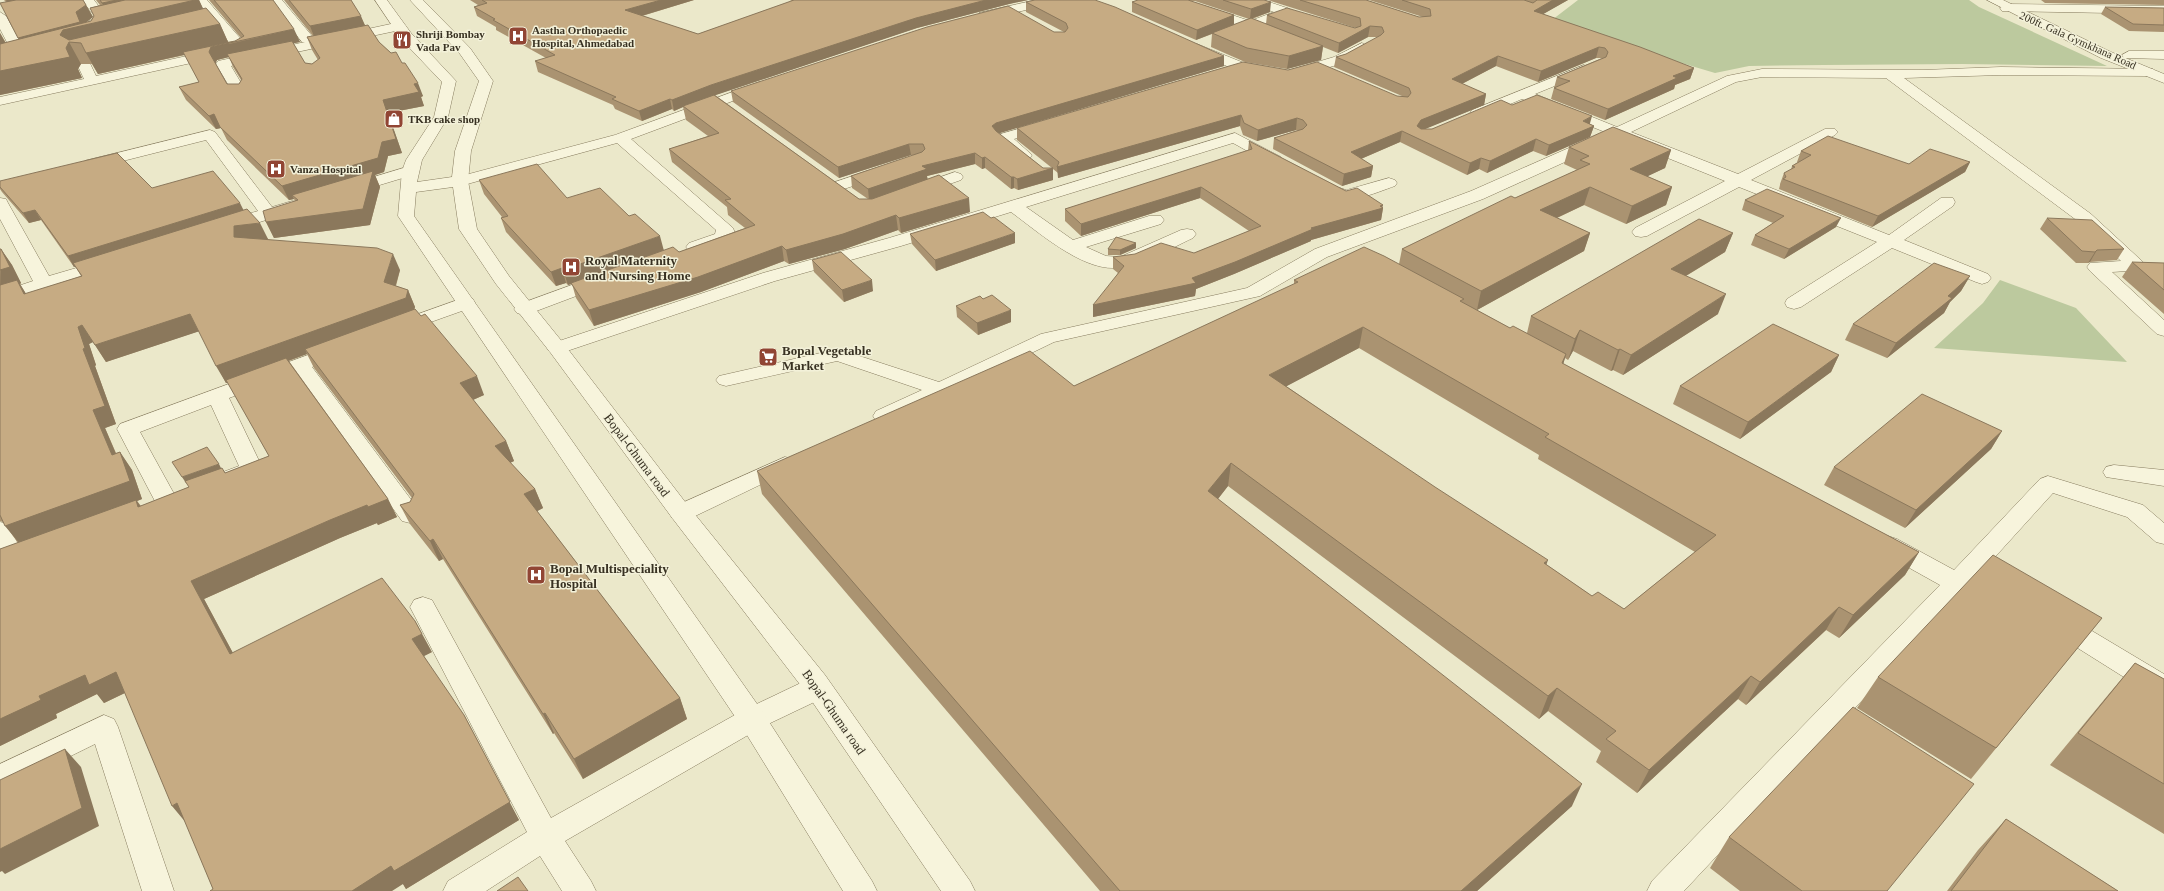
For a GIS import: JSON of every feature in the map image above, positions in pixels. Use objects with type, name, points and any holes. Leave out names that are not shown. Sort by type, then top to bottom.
[{"type":"street","points":[[88,0],[102,18],[90,25]]},
{"type":"street","points":[[0,101],[241,48],[200,0],[156,10]]},
{"type":"street","points":[[276,0],[304,43],[309,60]]},
{"type":"street","points":[[381,0],[406,36],[449,81],[441,118],[414,160],[409,180],[406,216],[752,719],[861,891]]},
{"type":"street","name":"Bopal-Ghuma road","points":[[418,0],[465,51],[486,81],[463,151],[460,181],[468,229],[502,280],[524,309],[557,348],[681,513],[817,688],[959,891]]},
{"type":"street","points":[[973,18],[1052,0]]},
{"type":"street","points":[[1251,0],[1301,16]]},
{"type":"street","name":"200ft. Gala Gymkhana Road","points":[[1993,0],[2008,4],[2156,71],[2164,79]]},
{"type":"street","points":[[2008,4],[2023,8],[2164,10]]},
{"type":"street","points":[[1191,5],[1270,33]]},
{"type":"street","points":[[2023,8],[2048,22],[2129,55],[2156,71]]},
{"type":"street","points":[[1009,9],[1028,20]]},
{"type":"street","points":[[1229,33],[1286,12]]},
{"type":"street","points":[[2,13],[19,53],[2,63]]},
{"type":"street","points":[[90,25],[112,20]]},
{"type":"street","points":[[204,26],[220,22]]},
{"type":"street","points":[[77,49],[97,37],[90,25]]},
{"type":"street","points":[[240,93],[223,64],[304,43],[400,26]]},
{"type":"street","points":[[1208,41],[1191,45],[1241,67],[1287,75],[1339,60],[1374,41]]},
{"type":"street","points":[[60,47],[95,51]]},
{"type":"street","points":[[77,49],[92,81]]},
{"type":"street","points":[[1319,52],[1339,60]]},
{"type":"street","points":[[2,63],[32,55]]},
{"type":"street","points":[[2129,55],[2164,55]]},
{"type":"street","points":[[1464,119],[1597,63]]},
{"type":"street","points":[[1317,66],[1338,76]]},
{"type":"street","points":[[1219,74],[1241,67]]},
{"type":"street","points":[[869,424],[1048,338],[1253,292],[1321,253],[1477,195],[1732,79],[1762,73],[1890,74],[2001,71],[2156,71]]},
{"type":"street","points":[[1890,74],[2084,218],[2137,266],[2096,267],[2164,330]]},
{"type":"street","points":[[335,193],[409,180],[460,181],[620,138],[770,82]]},
{"type":"street","points":[[1522,94],[1615,133],[1982,278]]},
{"type":"street","points":[[719,100],[738,114]]},
{"type":"street","points":[[1038,166],[1002,138],[1062,120]]},
{"type":"street","points":[[1641,232],[1830,132]]},
{"type":"street","points":[[78,167],[210,135],[268,213]]},
{"type":"street","points":[[620,138],[724,228],[726,233],[721,238],[678,253]]},
{"type":"street","points":[[557,348],[769,277],[895,242],[1235,138],[1289,167]]},
{"type":"street","points":[[1254,149],[1275,142]]},
{"type":"street","points":[[838,186],[896,166]]},
{"type":"street","points":[[904,195],[954,178]]},
{"type":"street","points":[[1317,182],[1345,196],[1390,183]]},
{"type":"street","points":[[208,232],[306,202]]},
{"type":"street","points":[[1794,303],[1890,242],[1947,202]]},
{"type":"street","points":[[0,203],[44,284]]},
{"type":"street","points":[[1013,206],[1072,246],[1100,261],[1114,263],[1142,254],[1187,234]]},
{"type":"street","points":[[1072,246],[1155,220]]},
{"type":"street","points":[[1342,246],[1362,257]]},
{"type":"street","points":[[0,298],[119,260]]},
{"type":"street","points":[[524,309],[619,274]]},
{"type":"street","points":[[379,335],[466,303]]},
{"type":"street","points":[[166,501],[128,429],[358,343]]},
{"type":"street","points":[[726,380],[838,355],[941,389]]},
{"type":"street","points":[[300,364],[410,515]]},
{"type":"street","points":[[209,485],[252,470],[217,395]]},
{"type":"street","points":[[681,513],[796,458]]},
{"type":"street","points":[[2114,472],[2164,478]]},
{"type":"street","points":[[1663,891],[1972,578],[2048,484],[2135,511],[2164,536]]},
{"type":"street","points":[[144,510],[188,493]]},
{"type":"street","points":[[0,530],[12,558],[48,545]]},
{"type":"street","points":[[1873,537],[1972,578]]},
{"type":"street","points":[[423,607],[545,837],[580,891]]},
{"type":"street","points":[[2037,610],[2164,688]]},
{"type":"street","points":[[459,891],[545,837],[752,719],[817,688]]},
{"type":"street","points":[[0,778],[104,727],[158,891]]},
{"type":"green space","points":[[1578,0],[1969,0],[1979,7],[2107,66],[1962,64],[1749,66],[1715,73],[1548,23]]},
{"type":"green space","points":[[2000,280],[2076,308],[2127,362],[1934,348],[1983,303]]},
{"type":"building","points":[[16,0],[83,0],[86,5],[76,12],[80,22],[18,38],[0,3]]},
{"type":"building","points":[[100,0],[117,0],[102,3]]},
{"type":"building","points":[[125,0],[195,0],[63,30],[60,35],[69,40],[206,8],[220,24],[86,53],[81,43],[69,42],[66,48],[70,57],[0,71],[0,44],[91,21],[94,16],[90,8]]},
{"type":"building","points":[[214,0],[273,0],[294,29],[211,47],[209,52],[227,84],[239,84],[242,79],[227,54],[292,41],[305,63],[312,64],[320,58],[307,37],[368,25],[379,42],[391,53],[396,52],[402,63],[405,63],[418,83],[414,84],[419,92],[383,100],[396,139],[382,142],[378,158],[282,186],[220,127],[214,114],[209,116],[179,87],[199,82],[183,52],[235,41],[244,36]]},
{"type":"building","points":[[289,0],[351,0],[361,16],[310,26]]},
{"type":"building","points":[[482,0],[661,0],[625,10],[698,34],[794,0],[986,0],[916,18],[711,85],[639,111],[612,99],[616,97],[535,61],[555,55],[493,20],[495,19],[474,7],[487,3]]},
{"type":"building","points":[[1035,0],[1095,0],[1115,7],[1224,56],[996,123],[992,126],[996,131],[1043,168],[1053,168],[1017,179],[1011,177],[985,157],[982,158],[975,153],[922,166],[927,169],[868,189],[851,176],[922,152],[925,149],[923,144],[909,144],[838,167],[731,91],[927,27],[1008,6],[1054,32],[1065,32],[1068,28],[1066,23],[1026,2]]},
{"type":"building","points":[[1138,0],[1188,0],[1234,15],[1197,30],[1132,2]]},
{"type":"building","points":[[1223,0],[1264,0],[1271,2],[1251,9]]},
{"type":"building","points":[[1300,0],[1366,0],[1419,17],[1431,16],[1430,9],[1402,0],[1524,0],[1533,3],[1537,0],[1553,0],[1534,11],[1640,47],[1694,68],[1673,76],[1677,78],[1608,109],[1554,88],[1570,81],[1557,77],[1606,57],[1608,52],[1605,48],[1599,47],[1541,71],[1498,56],[1452,79],[1486,94],[1421,120],[1417,126],[1421,129],[1432,129],[1501,100],[1512,105],[1537,95],[1592,116],[1583,121],[1594,126],[1549,145],[1536,139],[1490,161],[1481,158],[1470,163],[1402,131],[1351,152],[1373,166],[1344,174],[1274,138],[1303,129],[1307,125],[1303,120],[1297,118],[1258,130],[1244,123],[1241,115],[1057,167],[1059,162],[1017,128],[1243,62],[1288,70],[1317,62],[1397,96],[1408,97],[1411,93],[1409,88],[1336,57],[1346,54],[1381,35],[1384,32],[1382,27],[1370,26],[1339,43],[1267,15],[1287,8],[1355,28],[1361,26],[1360,18]]},
{"type":"building","points":[[2105,7],[2164,8],[2164,25],[2133,24]]},
{"type":"building","points":[[1251,18],[1323,46],[1289,56],[1247,48],[1212,33]]},
{"type":"building","points":[[714,95],[859,199],[872,199],[939,175],[969,198],[899,218],[896,215],[843,234],[786,250],[782,246],[698,277],[589,310],[571,283],[673,247],[679,252],[755,225],[725,200],[731,199],[669,149],[719,133],[683,106]]},
{"type":"building","points":[[1613,127],[1671,150],[1630,169],[1672,187],[1632,206],[1590,187],[1540,210],[1590,233],[1481,291],[1402,249],[1511,196],[1515,198],[1590,164],[1580,160],[1589,156],[1569,147]]},
{"type":"building","points":[[1828,136],[1909,164],[1930,149],[1970,162],[1878,216],[1783,179],[1786,177],[1784,173],[1795,167],[1792,166],[1811,155],[1801,151]]},
{"type":"building","points":[[1249,141],[1346,191],[1357,188],[1383,205],[1380,206],[1383,208],[1311,228],[1313,229],[1235,262],[1192,278],[1196,283],[1093,305],[1124,266],[1113,257],[1135,254],[1161,243],[1194,253],[1261,226],[1201,187],[1081,224],[1065,209],[1252,149]]},
{"type":"building","points":[[117,153],[152,188],[213,171],[240,203],[68,256],[35,210],[23,213],[0,187],[0,181]]},
{"type":"building","points":[[537,164],[567,198],[600,188],[629,216],[635,214],[660,236],[563,270],[562,268],[551,272],[501,218],[508,216],[479,180]]},
{"type":"building","points":[[373,171],[363,209],[266,222],[263,211],[298,200],[292,195]]},
{"type":"building","points":[[1767,189],[1841,218],[1789,249],[1755,235],[1784,216],[1745,200]]},
{"type":"building","points":[[247,209],[260,223],[234,226],[234,237],[377,248],[393,254],[384,282],[408,290],[406,298],[216,366],[190,314],[95,345],[82,325],[78,327],[85,348],[83,349],[105,406],[93,410],[112,455],[120,452],[130,481],[5,526],[0,515],[0,285],[17,280],[24,294],[82,276],[73,263]]},
{"type":"building","points":[[983,212],[991,218],[994,217],[1015,233],[935,260],[910,234]]},
{"type":"building","points":[[2047,218],[2092,220],[2124,249],[2097,250],[2095,252],[2082,251]]},
{"type":"building","points":[[1699,219],[1733,233],[1671,269],[1726,294],[1631,355],[1620,349],[1618,350],[1580,330],[1575,339],[1531,316]]},
{"type":"building","points":[[1116,237],[1136,243],[1120,250],[1108,249]]},
{"type":"building","points":[[1364,247],[1384,256],[1464,299],[1460,301],[1510,328],[1513,326],[1566,354],[1562,363],[1919,552],[1853,615],[1839,607],[1760,682],[1751,676],[1649,770],[1606,739],[1616,731],[1557,688],[1548,696],[1231,463],[1208,491],[1582,784],[1461,891],[1120,891],[757,471],[1030,351],[1074,386],[1298,282],[1294,280]],"holes":[[[1363,327],[1549,434],[1545,437],[1716,535],[1624,609],[1598,592],[1592,596],[1544,563],[1548,560],[1435,487],[1269,375]]]},
{"type":"building","points":[[0,249],[10,267],[0,270]]},
{"type":"building","points":[[841,252],[872,280],[842,290],[812,260]]},
{"type":"building","points":[[2132,262],[2164,263],[2164,290]]},
{"type":"building","points":[[1934,263],[1970,276],[1948,296],[1952,298],[1896,343],[1853,324]]},
{"type":"building","points":[[992,295],[1011,310],[977,323],[956,306],[980,296],[983,299]]},
{"type":"building","points":[[415,309],[421,316],[425,314],[477,376],[460,383],[506,441],[495,446],[535,489],[524,494],[680,698],[574,759],[545,713],[543,714],[433,539],[430,541],[400,505],[410,502],[414,494],[305,349]]},
{"type":"building","points":[[1773,324],[1839,355],[1748,422],[1680,386]]},
{"type":"building","points":[[286,358],[388,499],[368,507],[367,505],[330,520],[191,581],[230,654],[382,578],[415,621],[422,634],[412,639],[464,715],[510,802],[394,871],[391,866],[352,891],[210,891],[213,889],[177,803],[172,806],[116,672],[89,685],[85,675],[39,696],[41,700],[0,719],[0,549],[136,500],[138,507],[189,487],[185,481],[222,468],[225,473],[269,456],[226,380]]},
{"type":"building","points":[[1922,394],[2002,431],[1916,510],[1834,467]]},
{"type":"building","points":[[207,447],[219,464],[182,477],[172,462]]},
{"type":"building","points":[[1993,555],[2102,618],[1996,748],[1878,677]]},
{"type":"building","points":[[2135,663],[2164,679],[2164,784],[2078,733]]},
{"type":"building","points":[[1853,707],[1974,784],[1887,891],[1802,891],[1729,837]]},
{"type":"building","points":[[65,749],[82,808],[0,849],[0,780]]},
{"type":"building","points":[[2006,819],[2118,891],[1951,891]]},
{"type":"building","points":[[518,877],[528,891],[497,891]]},
{"type":"place","name":"Aastha Orthopaedic Hospital, Ahmedabad","points":[[518,36]]},
{"type":"place","name":"Shriji Bombay Vada Pav","points":[[402,40]]},
{"type":"place","name":"TKB cake shop","points":[[394,119]]},
{"type":"place","name":"Vanza Hospital","points":[[276,169]]},
{"type":"place","name":"Royal Maternity and Nursing Home","points":[[571,267]]},
{"type":"place","name":"Bopal Vegetable Market","points":[[768,357]]},
{"type":"place","name":"Bopal Multispeciality Hospital","points":[[536,575]]}]
